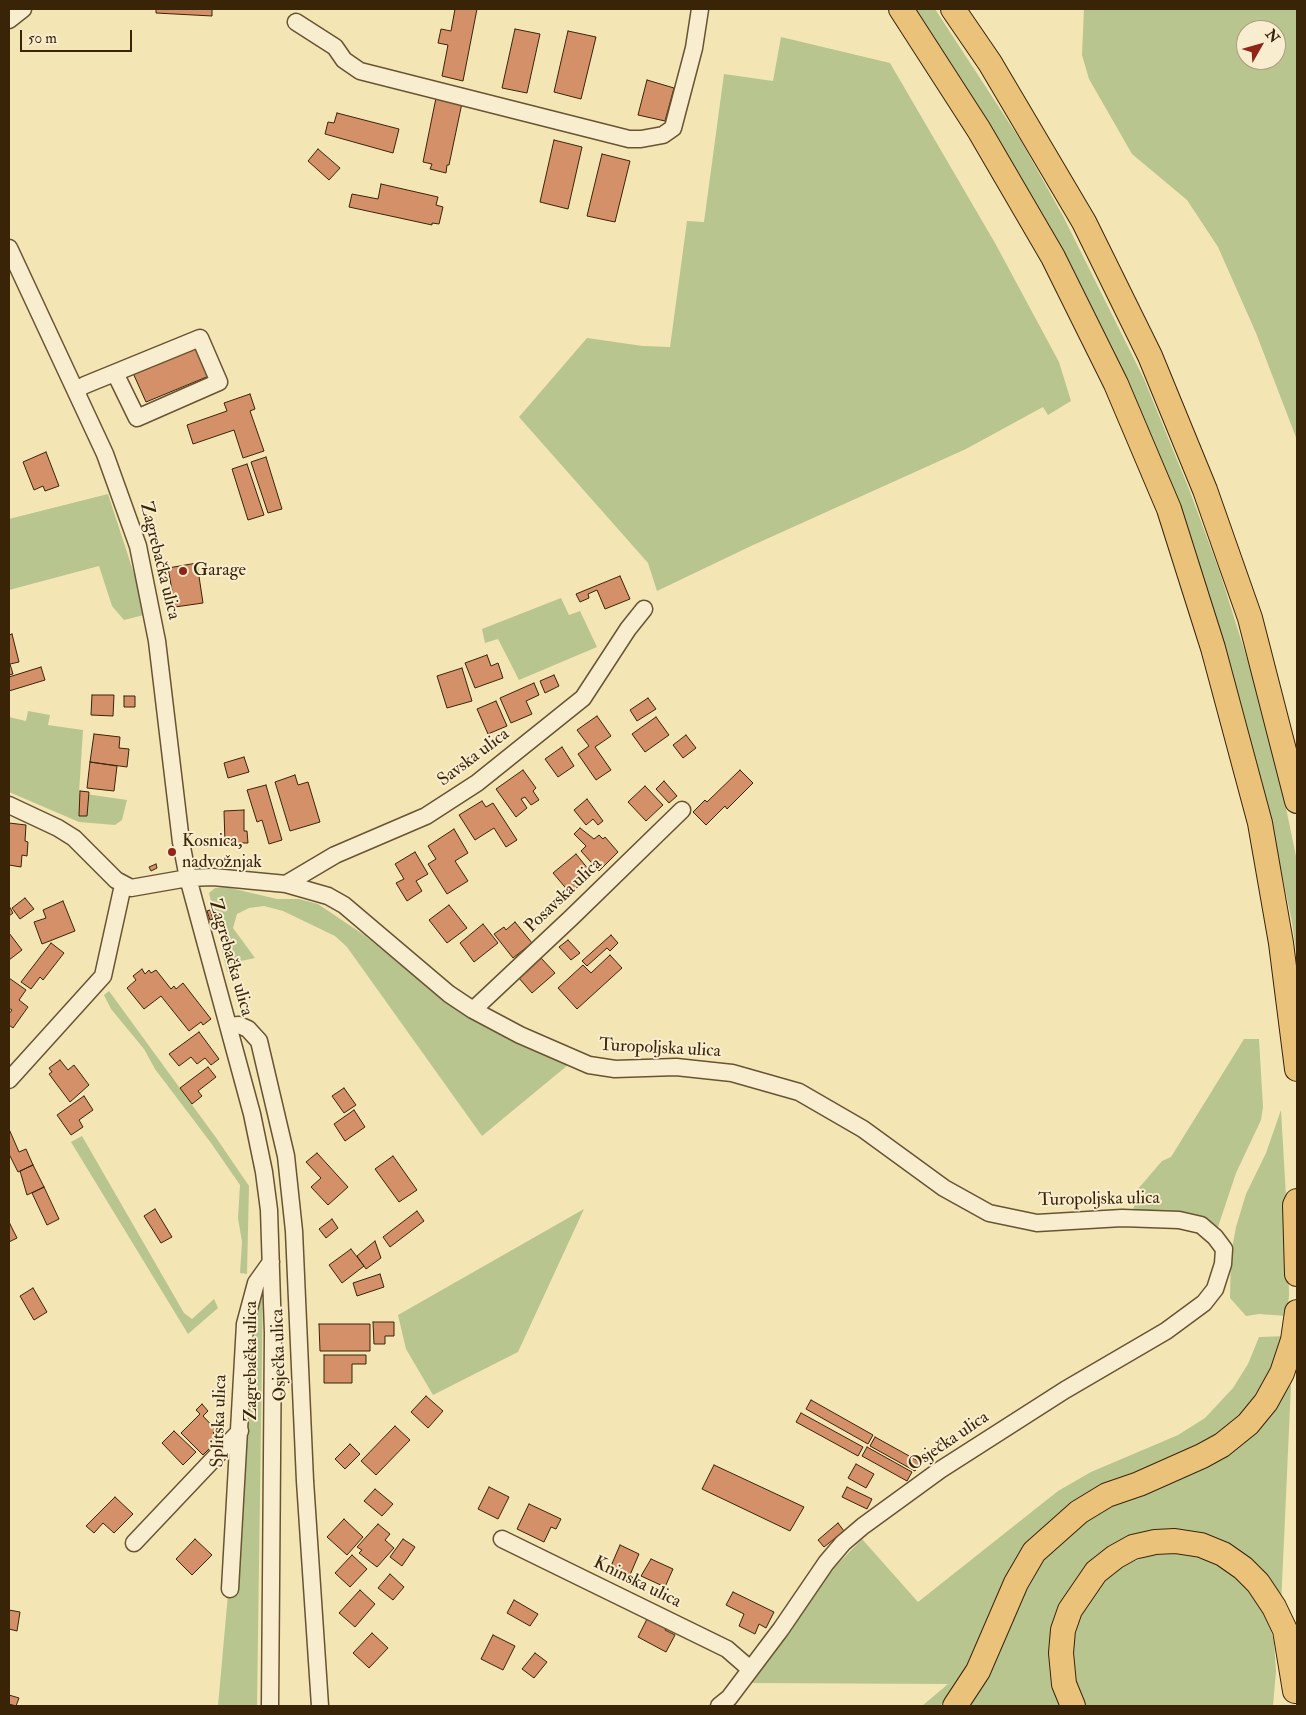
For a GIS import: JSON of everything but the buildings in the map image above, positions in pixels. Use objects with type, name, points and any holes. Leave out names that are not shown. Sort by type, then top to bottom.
[{"type":"highway","points":[[901,9],[978,130],[1053,257],[1116,384],[1168,509],[1213,648],[1260,823],[1283,952],[1297,1069]]},
{"type":"highway","points":[[953,9],[990,62],[1084,222],[1150,356],[1205,490],[1250,618],[1297,801]]},
{"type":"highway","points":[[1297,1201],[1295,1205],[1297,1274]]},
{"type":"highway","points":[[954,1706],[978,1671],[1016,1584],[1034,1552],[1080,1512],[1107,1495],[1139,1484],[1202,1456],[1222,1444],[1248,1424],[1266,1402],[1282,1373],[1293,1340],[1297,1312]]},
{"type":"highway","points":[[1074,1706],[1064,1684],[1061,1653],[1063,1630],[1070,1610],[1082,1590],[1102,1567],[1133,1547],[1155,1542],[1175,1541],[1201,1545],[1223,1554],[1243,1568],[1258,1583],[1274,1606],[1285,1630],[1295,1699]]},
{"type":"highway","points":[[1295,1699],[1297,1646]]},
{"type":"street","points":[[9,20],[23,9]]},
{"type":"street","points":[[296,22],[335,46],[344,60],[360,71],[629,140],[663,135],[673,128],[694,48],[700,9]]},
{"type":"street","name":"Zagrebačka ulica","points":[[9,248],[106,454],[126,508],[147,582],[188,878],[228,1026],[264,1172],[269,1210],[273,1333],[270,1706]]},
{"type":"street","points":[[76,390],[115,373],[200,338],[219,382],[137,418],[115,373]]},
{"type":"street","name":"Savska ulica","points":[[286,884],[335,854],[426,816],[477,783],[583,698],[628,628],[644,610]]},
{"type":"street","points":[[9,805],[58,828],[74,838],[123,885],[104,976],[9,1080]]},
{"type":"street","name":"Posavska ulica","points":[[473,1010],[682,810]]},
{"type":"street","name":"Turopoljska ulica","points":[[123,885],[131,888],[188,878],[241,878],[286,884],[311,890],[344,905],[449,994],[473,1010],[520,1035],[590,1065],[615,1069],[676,1067],[732,1073],[799,1092],[863,1129],[944,1188],[989,1213],[1038,1223],[1131,1218],[1179,1220],[1201,1226],[1215,1237],[1224,1248]]},
{"type":"street","name":"Osječka ulica","points":[[228,1026],[238,1025],[248,1029],[259,1041],[286,1156],[294,1231],[305,1481],[320,1706]]},
{"type":"street","name":"Osječka ulica","points":[[719,1706],[729,1698],[826,1563],[843,1543],[940,1470],[1065,1390],[1190,1314],[1215,1289],[1224,1264],[1224,1248]]},
{"type":"street","name":"Splitska ulica","points":[[230,1589],[245,1324],[256,1283],[271,1262]]},
{"type":"street","points":[[134,1543],[240,1431]]},
{"type":"street","name":"Kninska ulica","points":[[502,1539],[728,1649],[750,1669]]},
{"type":"green space","points":[[911,9],[935,9],[1021,141],[1063,216],[1144,379],[1189,489],[1219,570],[1250,668],[1280,779],[1297,861],[1297,959],[1292,922],[1269,812],[1222,639],[1077,281],[1028,190]]},
{"type":"green space","points":[[1084,9],[1297,9],[1297,440],[1256,333],[1218,247],[1187,200],[1132,154],[1089,79],[1082,55]]},
{"type":"green space","points":[[781,37],[890,63],[995,243],[1059,362],[1071,401],[1048,415],[1043,407],[966,449],[751,546],[657,591],[648,563],[519,417],[587,338],[643,346],[670,347],[687,221],[704,222],[724,74],[773,81]]},
{"type":"green space","points":[[108,494],[138,586],[144,615],[124,620],[112,606],[99,566],[9,590],[9,519]]},
{"type":"green space","points":[[561,598],[569,615],[580,611],[597,647],[519,680],[498,639],[485,643],[482,629]]},
{"type":"green space","points":[[28,711],[50,715],[48,725],[83,730],[79,793],[127,800],[122,820],[115,825],[79,822],[9,792],[9,717],[26,721]]},
{"type":"green space","points":[[226,887],[277,899],[299,899],[318,904],[364,935],[445,1001],[473,1020],[568,1065],[482,1136],[347,947],[335,936],[283,911],[264,906],[249,908],[237,914],[233,928],[255,958],[241,961],[227,972],[209,893],[215,888]]},
{"type":"green space","points":[[109,991],[249,1186],[247,1274],[240,1273],[242,1242],[238,1218],[240,1185],[155,1069],[144,1049],[111,1009],[104,995]]},
{"type":"green space","points":[[1244,1039],[1259,1039],[1263,1107],[1261,1120],[1236,1173],[1218,1227],[1206,1222],[1133,1211],[1138,1189],[1162,1161],[1171,1157]]},
{"type":"green space","points":[[1281,1110],[1288,1232],[1289,1295],[1287,1316],[1259,1314],[1246,1316],[1230,1298],[1231,1254],[1236,1227],[1246,1194],[1266,1153]]},
{"type":"green space","points":[[82,1136],[184,1313],[192,1319],[214,1299],[218,1308],[188,1334],[71,1142]]},
{"type":"green space","points":[[584,1209],[518,1352],[433,1395],[406,1349],[398,1315]]},
{"type":"green space","points":[[263,1287],[257,1706],[218,1706],[228,1594],[237,1595],[251,1324]]},
{"type":"green space","points":[[1286,1336],[1260,1395],[1236,1423],[1215,1438],[1065,1510],[953,1691],[940,1706],[922,1706],[948,1684],[749,1683],[832,1570],[862,1539],[918,1602],[1058,1491],[1091,1472],[1178,1435],[1205,1418],[1233,1388],[1248,1364],[1259,1337]]},
{"type":"green space","points":[[1291,1385],[1281,1606],[1180,1534],[1072,1588],[1064,1706],[964,1706],[1046,1555],[1061,1538],[1100,1510],[1128,1498]]},
{"type":"green space","points":[[1183,1553],[1210,1560],[1234,1573],[1253,1593],[1268,1619],[1274,1642],[1276,1671],[1273,1706],[1086,1706],[1077,1686],[1072,1660],[1073,1635],[1082,1609],[1099,1584],[1124,1565],[1151,1555]]},
{"type":"place","name":"Garage","points":[[183,571]]},
{"type":"place","name":"Kosnica, nadvožnjak","points":[[172,852]]}]
